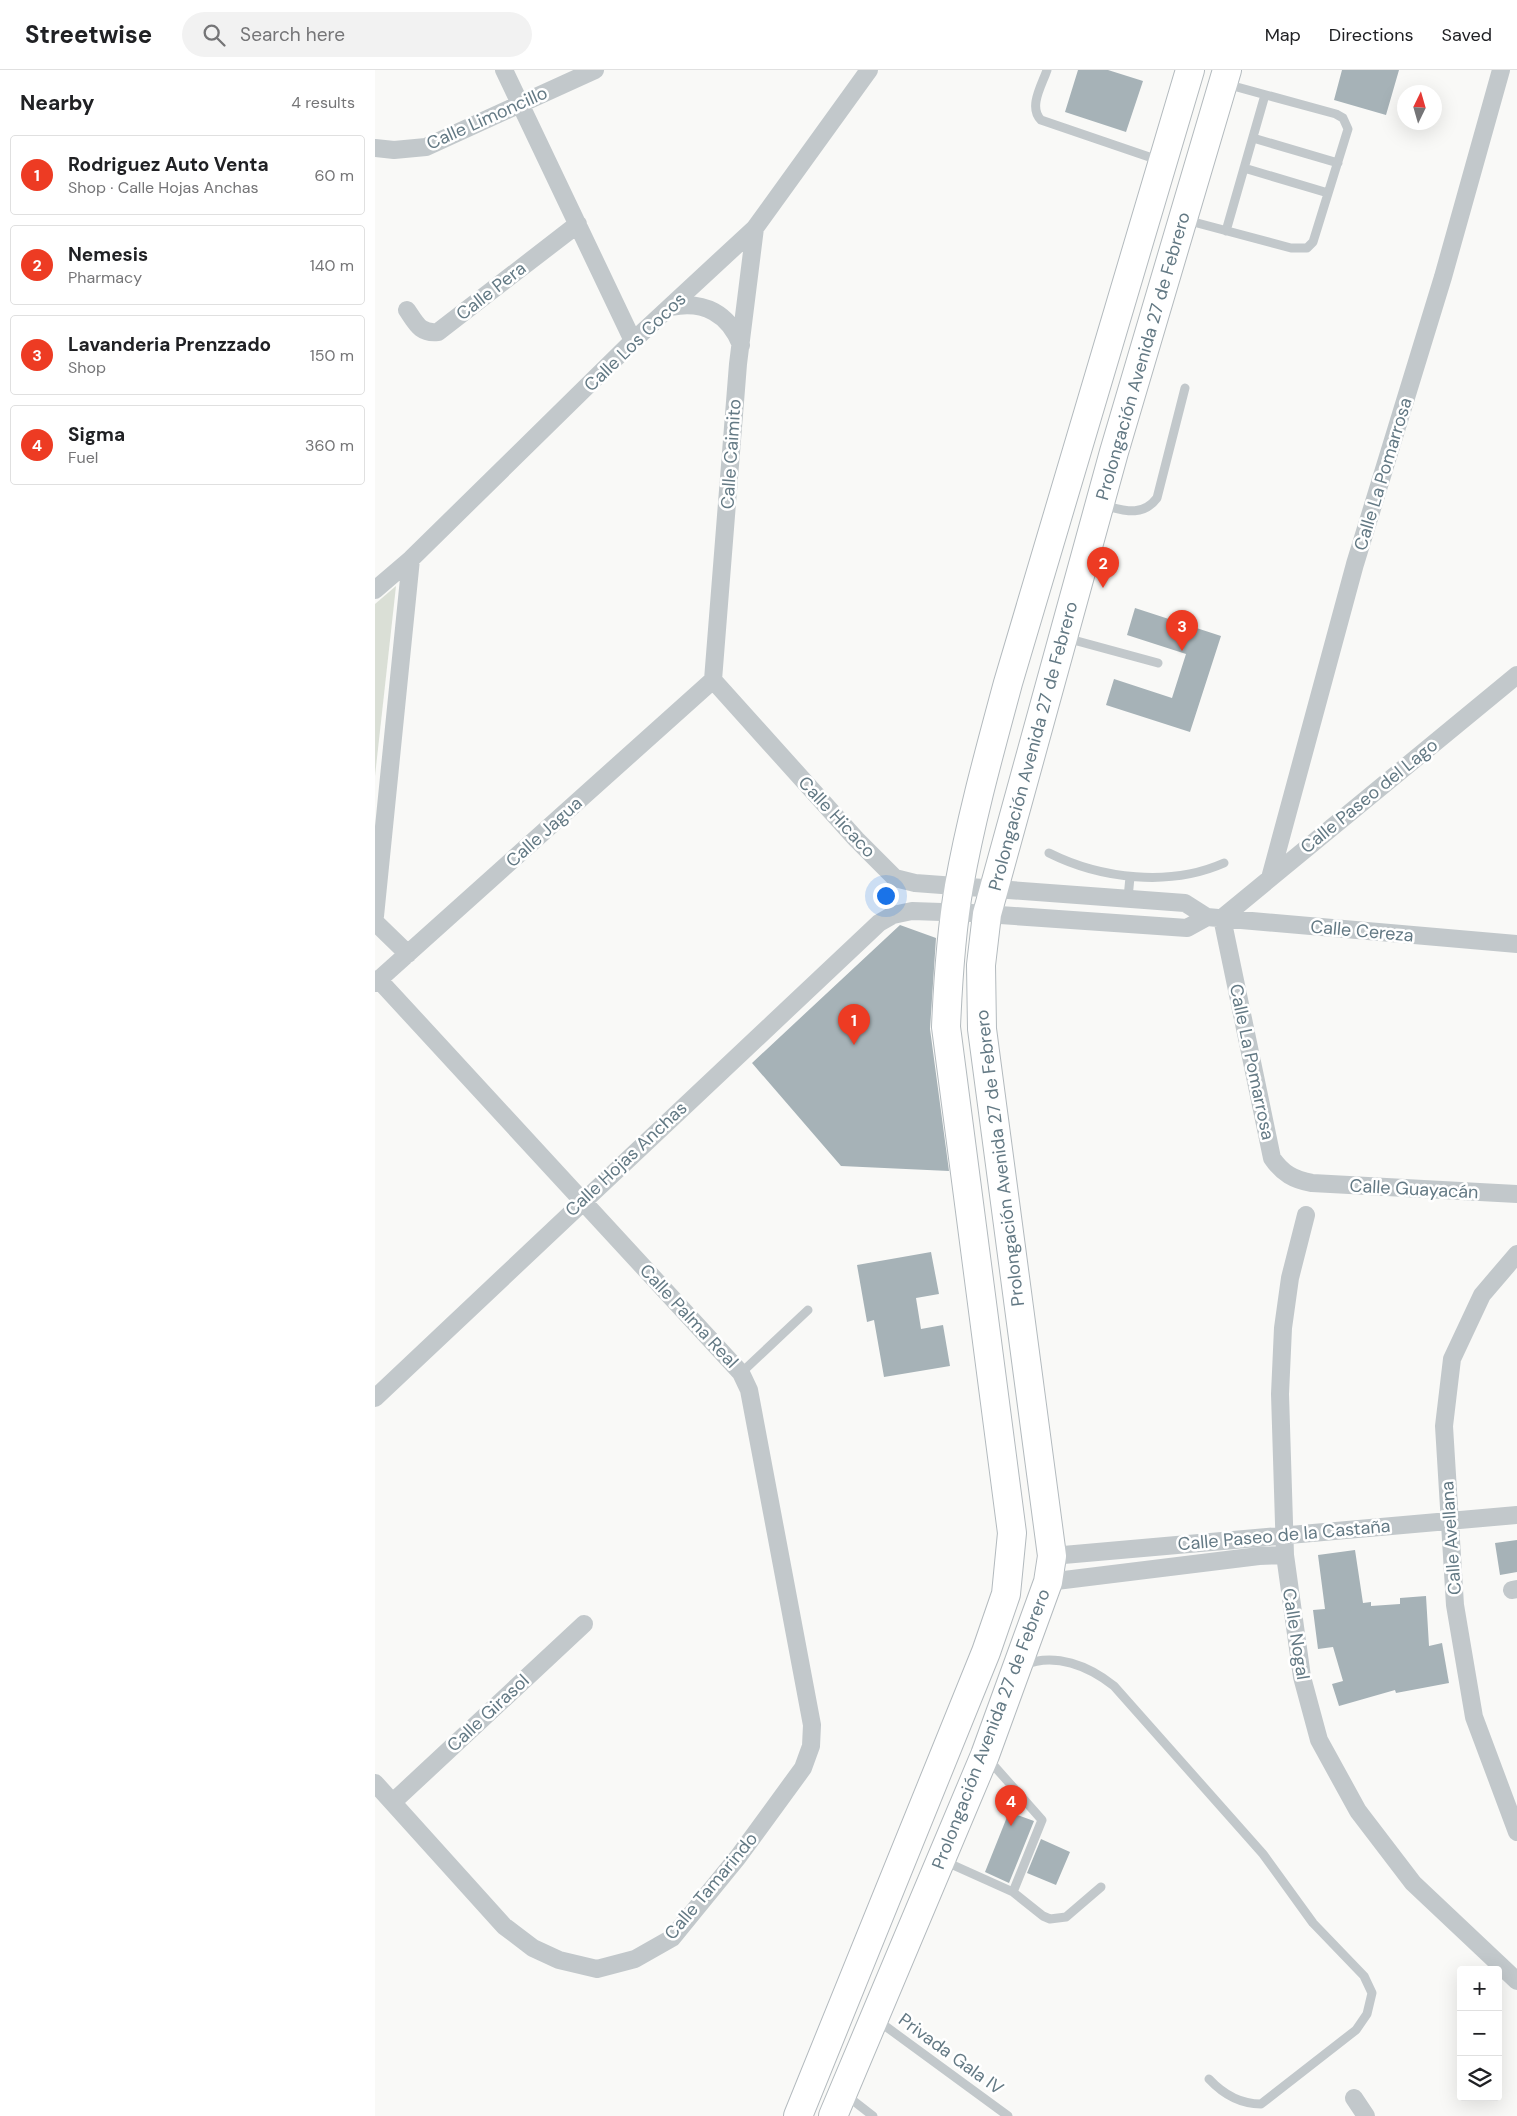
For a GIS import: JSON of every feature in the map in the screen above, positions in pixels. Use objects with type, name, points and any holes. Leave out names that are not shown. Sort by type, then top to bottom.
[{"type":"main road","name":"Prolongación Avenida 27 de Febrero","points":[[798,2116],[986,1652],[1006,1594],[1012,1533],[946,1026],[949,962],[955,912],[959,885],[982,782],[1008,683],[1190,70]]},
{"type":"main road","name":"Prolongación Avenida 27 de Febrero","points":[[838,2104],[876,2019],[985,1755],[1048,1582],[1052,1556],[981,1029],[981,965],[987,914],[1100,504],[1225,77]]},
{"type":"street","points":[[504,70],[633,341]]},
{"type":"street","name":"Calle Limoncillo","points":[[375,148],[394,150],[426,147],[595,70]]},
{"type":"street","name":"Calle Los Cocos","points":[[375,590],[411,560],[633,341],[755,228],[869,70]]},
{"type":"street","name":"Calle La Pomarrosa","points":[[1270,878],[1355,564],[1443,277],[1501,70]]},
{"type":"street","points":[[1507,70],[1517,74]]},
{"type":"street","name":"Calle Pera","points":[[407,310],[420,329],[428,333],[438,332],[578,224]]},
{"type":"street","name":"Calle Caimito","points":[[713,680],[741,345],[755,228]]},
{"type":"street","points":[[671,307],[684,304],[709,308],[729,322],[741,345]]},
{"type":"street","points":[[375,916],[411,560]]},
{"type":"street","name":"Calle Paseo del Lago","points":[[1215,918],[1270,878],[1517,675]]},
{"type":"street","name":"Calle Hicaco","points":[[713,680],[856,839],[895,878],[915,883],[995,888]]},
{"type":"street","name":"Calle Jagua","points":[[377,981],[713,680]]},
{"type":"street","points":[[915,883],[912,912],[955,912],[1187,928],[1215,918]]},
{"type":"street","name":"Calle Cereza","points":[[995,888],[1185,903],[1215,918],[1517,944]]},
{"type":"street","name":"Calle Hojas Anchas","points":[[375,1398],[879,923],[893,915],[912,912]]},
{"type":"street","name":"Calle La Pomarrosa","points":[[1215,918],[1272,1158],[1289,1176],[1312,1183]]},
{"type":"street","points":[[375,922],[408,954]]},
{"type":"street","name":"Calle Palma Real","points":[[377,981],[741,1373],[749,1390],[807,1696],[812,1725],[811,1746]]},
{"type":"street","name":"Calle Guayacán","points":[[1312,1183],[1517,1194]]},
{"type":"street","name":"Calle Nogal","points":[[1306,1215],[1290,1278],[1283,1328],[1280,1394],[1285,1555],[1302,1677],[1319,1740],[1358,1812],[1413,1883],[1517,1981]]},
{"type":"street","name":"Calle Avellana","points":[[1517,1254],[1482,1295],[1453,1359],[1444,1426],[1455,1605],[1474,1716],[1517,1832]]},
{"type":"street","name":"Calle Paseo de la Castaña","points":[[1052,1556],[1517,1515]]},
{"type":"street","name":"Calle Paseo de la Castaña","points":[[1048,1582],[1259,1556],[1285,1555]]},
{"type":"street","name":"Calle Girasol","points":[[393,1802],[583,1624]]},
{"type":"street","name":"Calle Tamarindo","points":[[375,1783],[504,1926],[541,1952],[559,1960],[597,1969],[635,1959],[672,1938],[738,1857],[803,1768],[811,1746]]},
{"type":"street","points":[[1499,1964],[1517,1970]]},
{"type":"street","points":[[1354,2098],[1366,2116]]},
{"type":"lane","points":[[1047,70],[1034,107],[1041,120],[1163,162]]},
{"type":"lane","points":[[1183,219],[1291,248],[1307,248],[1313,242],[1338,163],[1348,129],[1343,118],[1265,95],[1225,77]]},
{"type":"lane","points":[[1226,231],[1265,95]]},
{"type":"lane","points":[[1253,138],[1338,163]]},
{"type":"lane","points":[[1244,168],[1328,194]]},
{"type":"lane","points":[[1100,504],[1132,512],[1151,506],[1157,498],[1185,388]]},
{"type":"lane","points":[[1063,638],[1158,663]]},
{"type":"lane","points":[[1049,853],[1077,865],[1130,877],[1182,874],[1208,870],[1224,863]]},
{"type":"lane","points":[[1128,898],[1130,877]]},
{"type":"lane","points":[[741,1373],[808,1310]]},
{"type":"lane","points":[[1017,1668],[1037,1659],[1072,1663],[1100,1675],[1114,1686],[1263,1854],[1313,1923],[1364,1976],[1372,1993],[1367,2014],[1356,2030],[1261,2104],[1247,2104],[1222,2092],[1209,2079]]},
{"type":"lane","points":[[985,1755],[1042,1820],[1013,1892]]},
{"type":"lane","points":[[941,1860],[1013,1892],[1043,1916],[1057,1919],[1066,1917],[1101,1887]]},
{"type":"lane","name":"Privada Gala IV","points":[[876,2019],[1008,2116]]},
{"type":"lane","points":[[838,2104],[873,2116]]},
{"type":"shaded area","points":[[396,586],[375,776],[375,604]]},
{"type":"building","points":[[1078,70],[1108,70],[1143,81],[1126,132],[1065,112]]},
{"type":"building","points":[[1342,70],[1399,70],[1386,115],[1334,100]]},
{"type":"building","points":[[1135,608],[1221,636],[1190,732],[1106,705],[1114,679],[1172,698],[1186,654],[1127,635]]},
{"type":"building","points":[[900,925],[936,938],[930,1029],[949,1171],[841,1166],[752,1063]]},
{"type":"building","points":[[931,1252],[939,1294],[916,1298],[921,1329],[943,1325],[950,1366],[884,1377],[874,1320],[867,1322],[857,1265]]},
{"type":"building","points":[[1517,1540],[1517,1572],[1500,1575],[1495,1543]]},
{"type":"building","points":[[1355,1550],[1363,1603],[1371,1602],[1371,1606],[1400,1604],[1400,1598],[1426,1596],[1429,1646],[1442,1643],[1449,1683],[1396,1693],[1395,1690],[1339,1706],[1332,1684],[1343,1681],[1333,1647],[1318,1649],[1313,1610],[1325,1609],[1318,1555]]},
{"type":"building","points":[[1009,1812],[1034,1821],[1009,1883],[985,1872]]},
{"type":"building","points":[[1041,1839],[1070,1852],[1056,1885],[1027,1873]]},
{"type":"place","name":"Nemesis","points":[[1103,588]]},
{"type":"place","name":"Lavanderia Prenzzado","points":[[1182,651]]},
{"type":"place","name":"Rodriguez Auto Venta","points":[[854,1045]]},
{"type":"place","name":"Sigma","points":[[1011,1826]]}]
